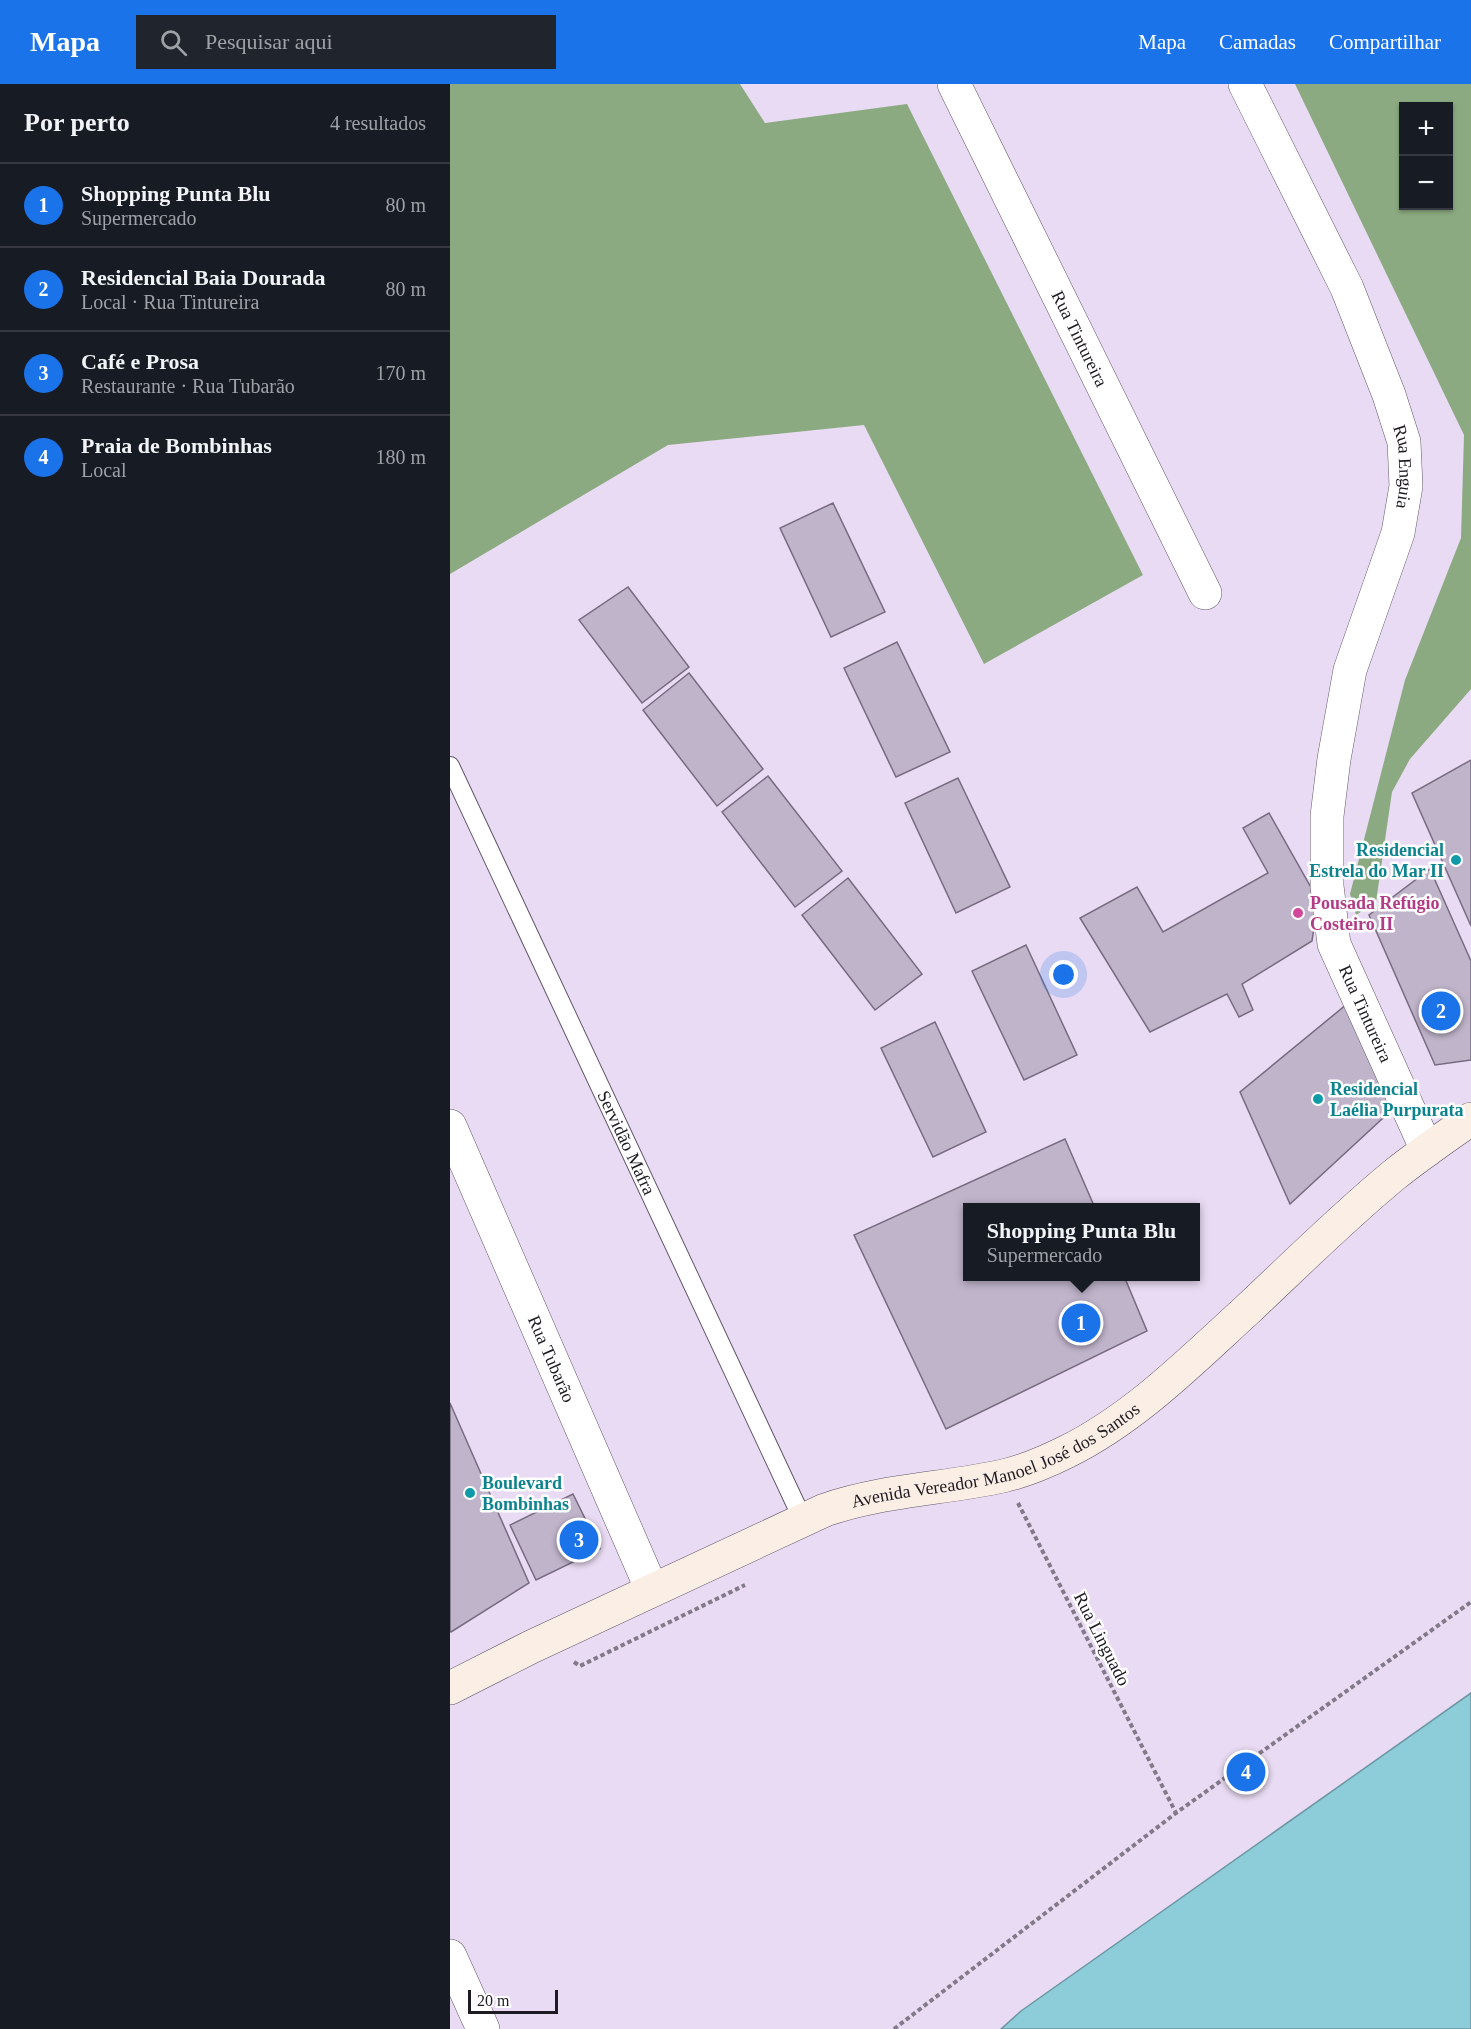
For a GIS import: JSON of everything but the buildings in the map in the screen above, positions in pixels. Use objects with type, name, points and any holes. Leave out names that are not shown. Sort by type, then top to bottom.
[{"type":"main road","name":"Avenida Vereador Manoel José dos Santos","points":[[450,1688],[531,1647],[802,1520],[854,1500],[1004,1476],[1035,1466],[1103,1432],[1199,1355],[1341,1221],[1393,1176],[1471,1119]]},
{"type":"street","name":"Rua Tintureira","points":[[954,84],[1205,593]]},
{"type":"street","name":"Rua Enguia","points":[[1245,84],[1347,288],[1389,394],[1404,442],[1406,486],[1398,532],[1350,670],[1334,759],[1327,816],[1327,886],[1334,944]]},
{"type":"street","name":"Rua Tintureira","points":[[1334,944],[1426,1150]]},
{"type":"street","name":"Rua Tubarão","points":[[452,1137],[652,1590]]},
{"type":"street","points":[[450,1956],[483,2029]]},
{"type":"lane","name":"Servidão Mafra","points":[[450,766],[802,1520]]},
{"type":"path","name":"Rua Linguado","points":[[1004,1476],[1176,1813]]},
{"type":"path","points":[[894,2029],[1176,1813],[1471,1602]]},
{"type":"green space","points":[[450,84],[740,84],[765,123],[907,104],[1143,575],[984,664],[864,425],[668,445],[450,574]]},
{"type":"green space","points":[[1295,84],[1471,84],[1471,689],[1410,759],[1392,792],[1376,902],[1356,915],[1350,894],[1405,680],[1461,538],[1464,435]]},
{"type":"water","points":[[1471,1693],[1471,2029],[1001,2029],[1021,2011]]},
{"type":"place","name":"Residencial Estrela do Mar II","points":[[1456,860]]},
{"type":"place","name":"Pousada Refúgio Costeiro II","points":[[1298,913]]},
{"type":"place","name":"Residencial Baia Dourada","points":[[1441,1011]]},
{"type":"place","name":"Residencial Laélia Purpurata","points":[[1318,1099]]},
{"type":"place","name":"Shopping Punta Blu","points":[[1081,1323]]},
{"type":"place","name":"Boulevard Bombinhas","points":[[470,1493]]},
{"type":"place","name":"Café e Prosa","points":[[579,1540]]},
{"type":"place","name":"Praia de Bombinhas","points":[[1246,1772]]}]
